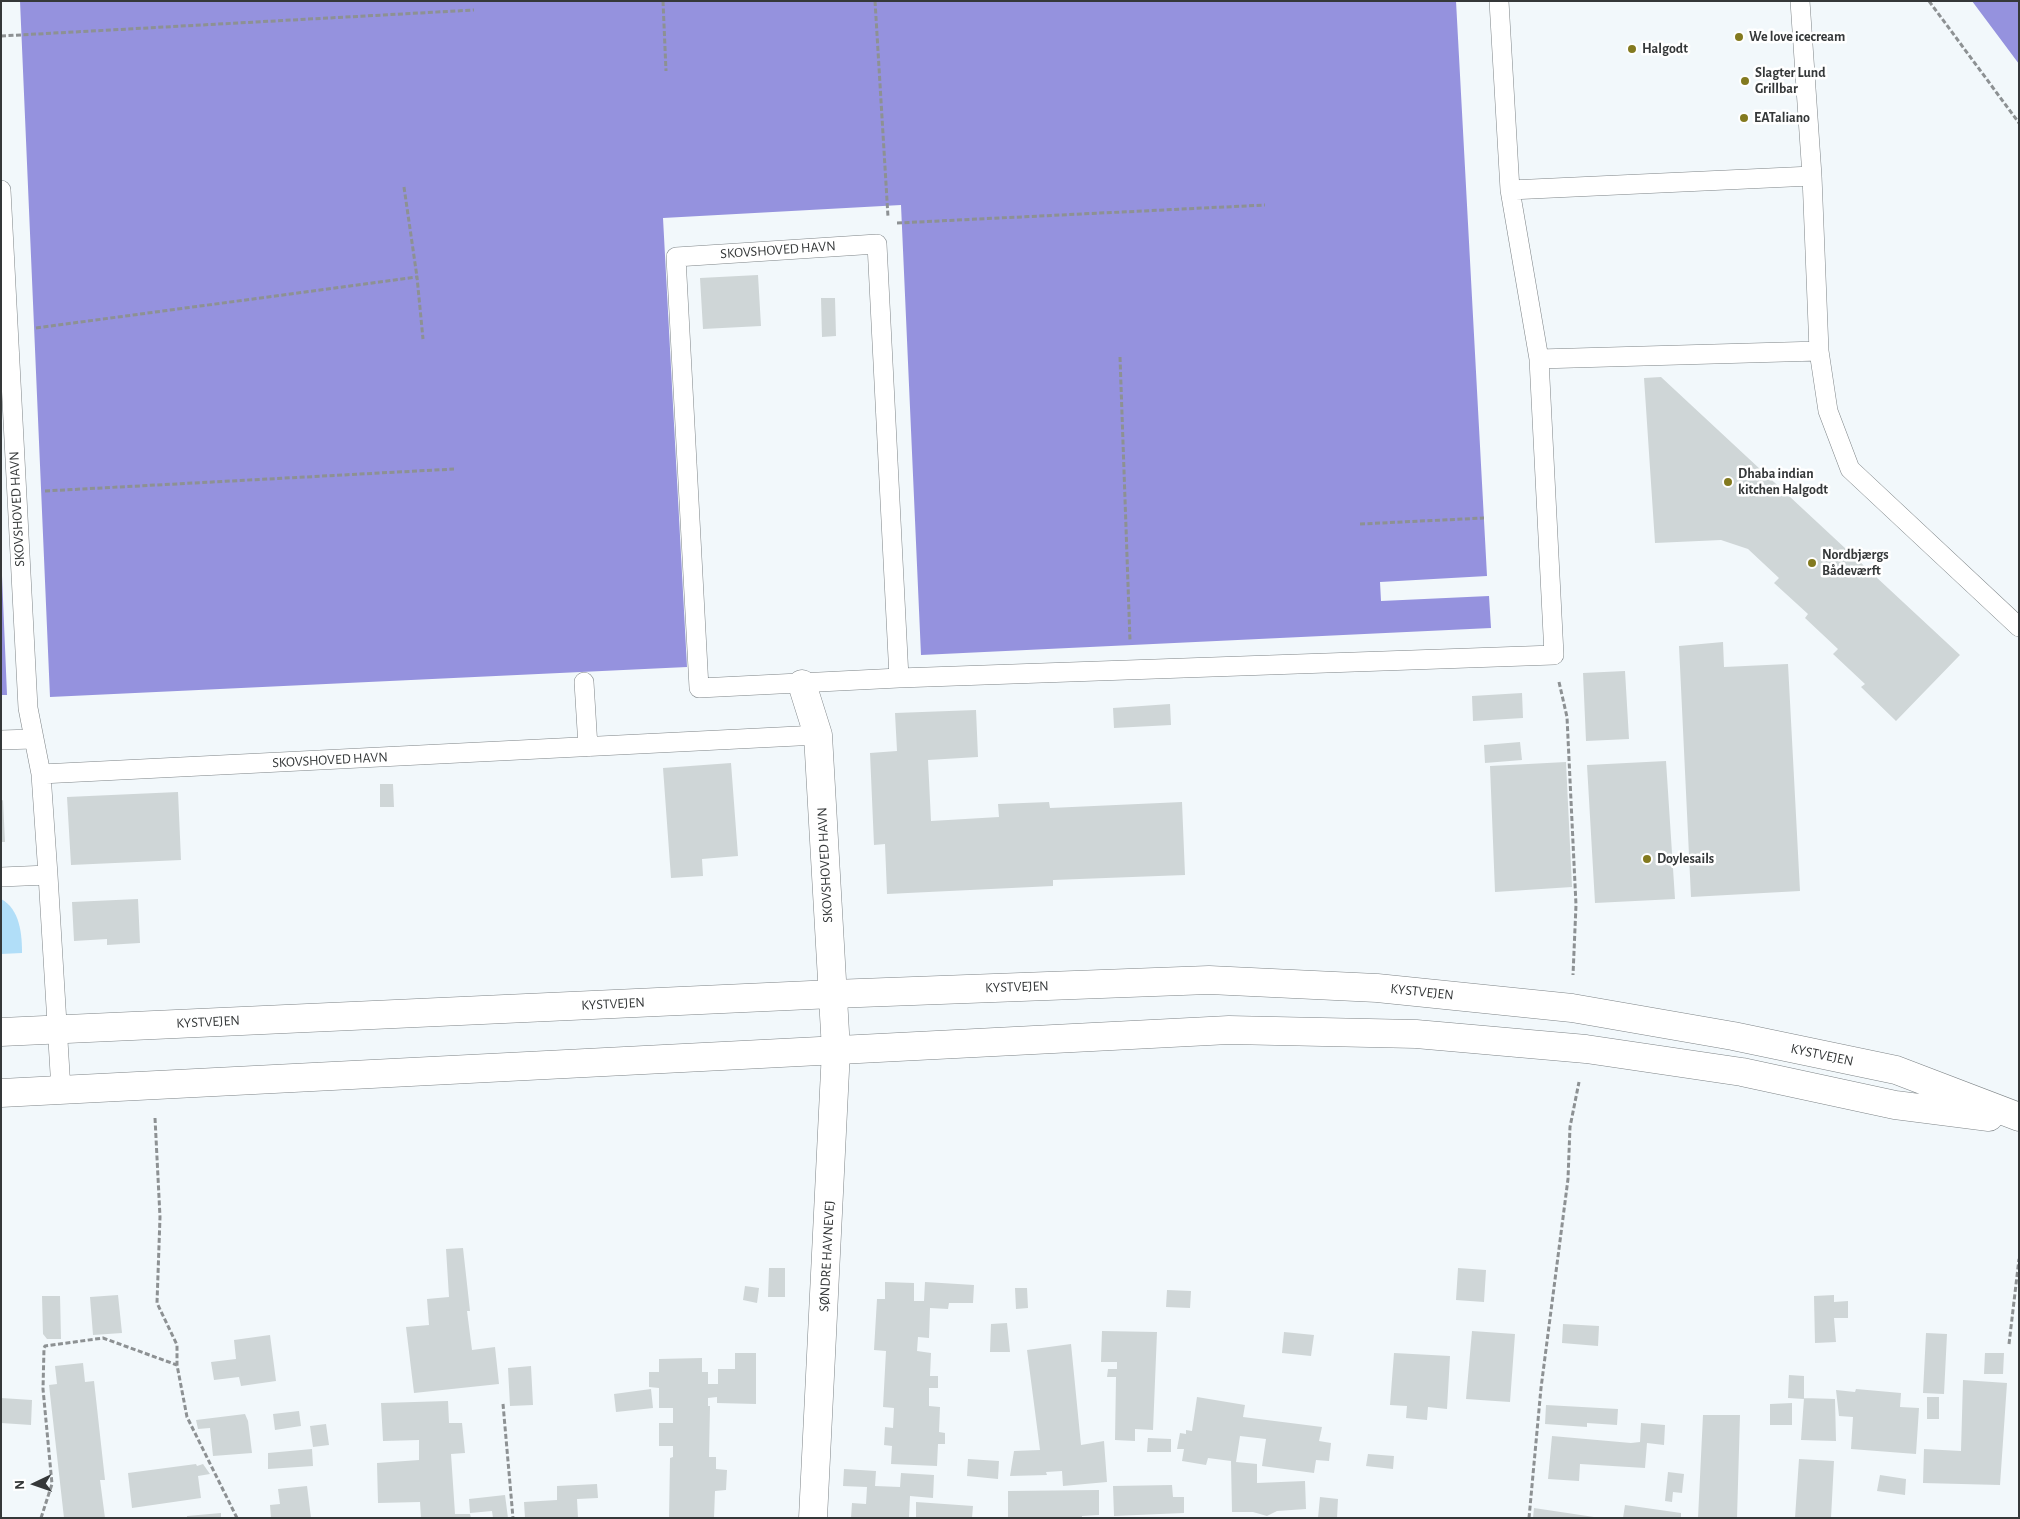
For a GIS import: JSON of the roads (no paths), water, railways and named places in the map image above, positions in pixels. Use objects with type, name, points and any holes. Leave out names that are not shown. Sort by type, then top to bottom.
[{"type":"main road","name":"SKOVSHOVED HAVN","points":[[802,684],[818,735],[833,994]]},
{"type":"main road","name":"KYSTVEJEN","points":[[1,1032],[833,994],[1209,980],[1378,988],[1572,1008],[1733,1036],[1896,1070],[2019,1119]]},
{"type":"main road","name":"SØNDRE HAVNEVEJ","points":[[813,1518],[836,1050],[833,994]]},
{"type":"main road","name":"KYSTVEJEN","points":[[1,1093],[1229,1030],[1416,1034],[1586,1050],[1742,1072],[1895,1105],[2019,1119]]},
{"type":"lane","points":[[802,684],[899,678],[1554,655],[1539,359],[1510,190],[1499,1]]},
{"type":"lane","points":[[1800,1],[1812,176],[1819,351],[1828,411],[1850,469],[2019,627]]},
{"type":"lane","points":[[1510,190],[1812,176]]},
{"type":"lane","name":"SKOVSHOVED HAVN","points":[[1,190],[28,708],[41,774],[61,1090]]},
{"type":"lane","name":"SKOVSHOVED HAVN","points":[[802,684],[699,688],[676,257],[877,244],[899,678]]},
{"type":"lane","points":[[1539,359],[1819,351]]},
{"type":"lane","points":[[584,682],[588,747]]},
{"type":"lane","name":"SKOVSHOVED HAVN","points":[[41,774],[818,735]]},
{"type":"lane","points":[[1,740],[33,738]]},
{"type":"lane","points":[[1,877],[48,875]]},
{"type":"place","name":"We love icecream","points":[[1739,37]]},
{"type":"place","name":"Halgodt","points":[[1632,49]]},
{"type":"place","name":"Slagter Lund Grillbar","points":[[1745,81]]},
{"type":"place","name":"EATaliano","points":[[1744,118]]},
{"type":"place","name":"Dhaba indian kitchen Halgodt","points":[[1728,482]]},
{"type":"place","name":"Nordbjærgs Bådeværft","points":[[1812,563]]},
{"type":"place","name":"Doylesails","points":[[1647,859]]}]
